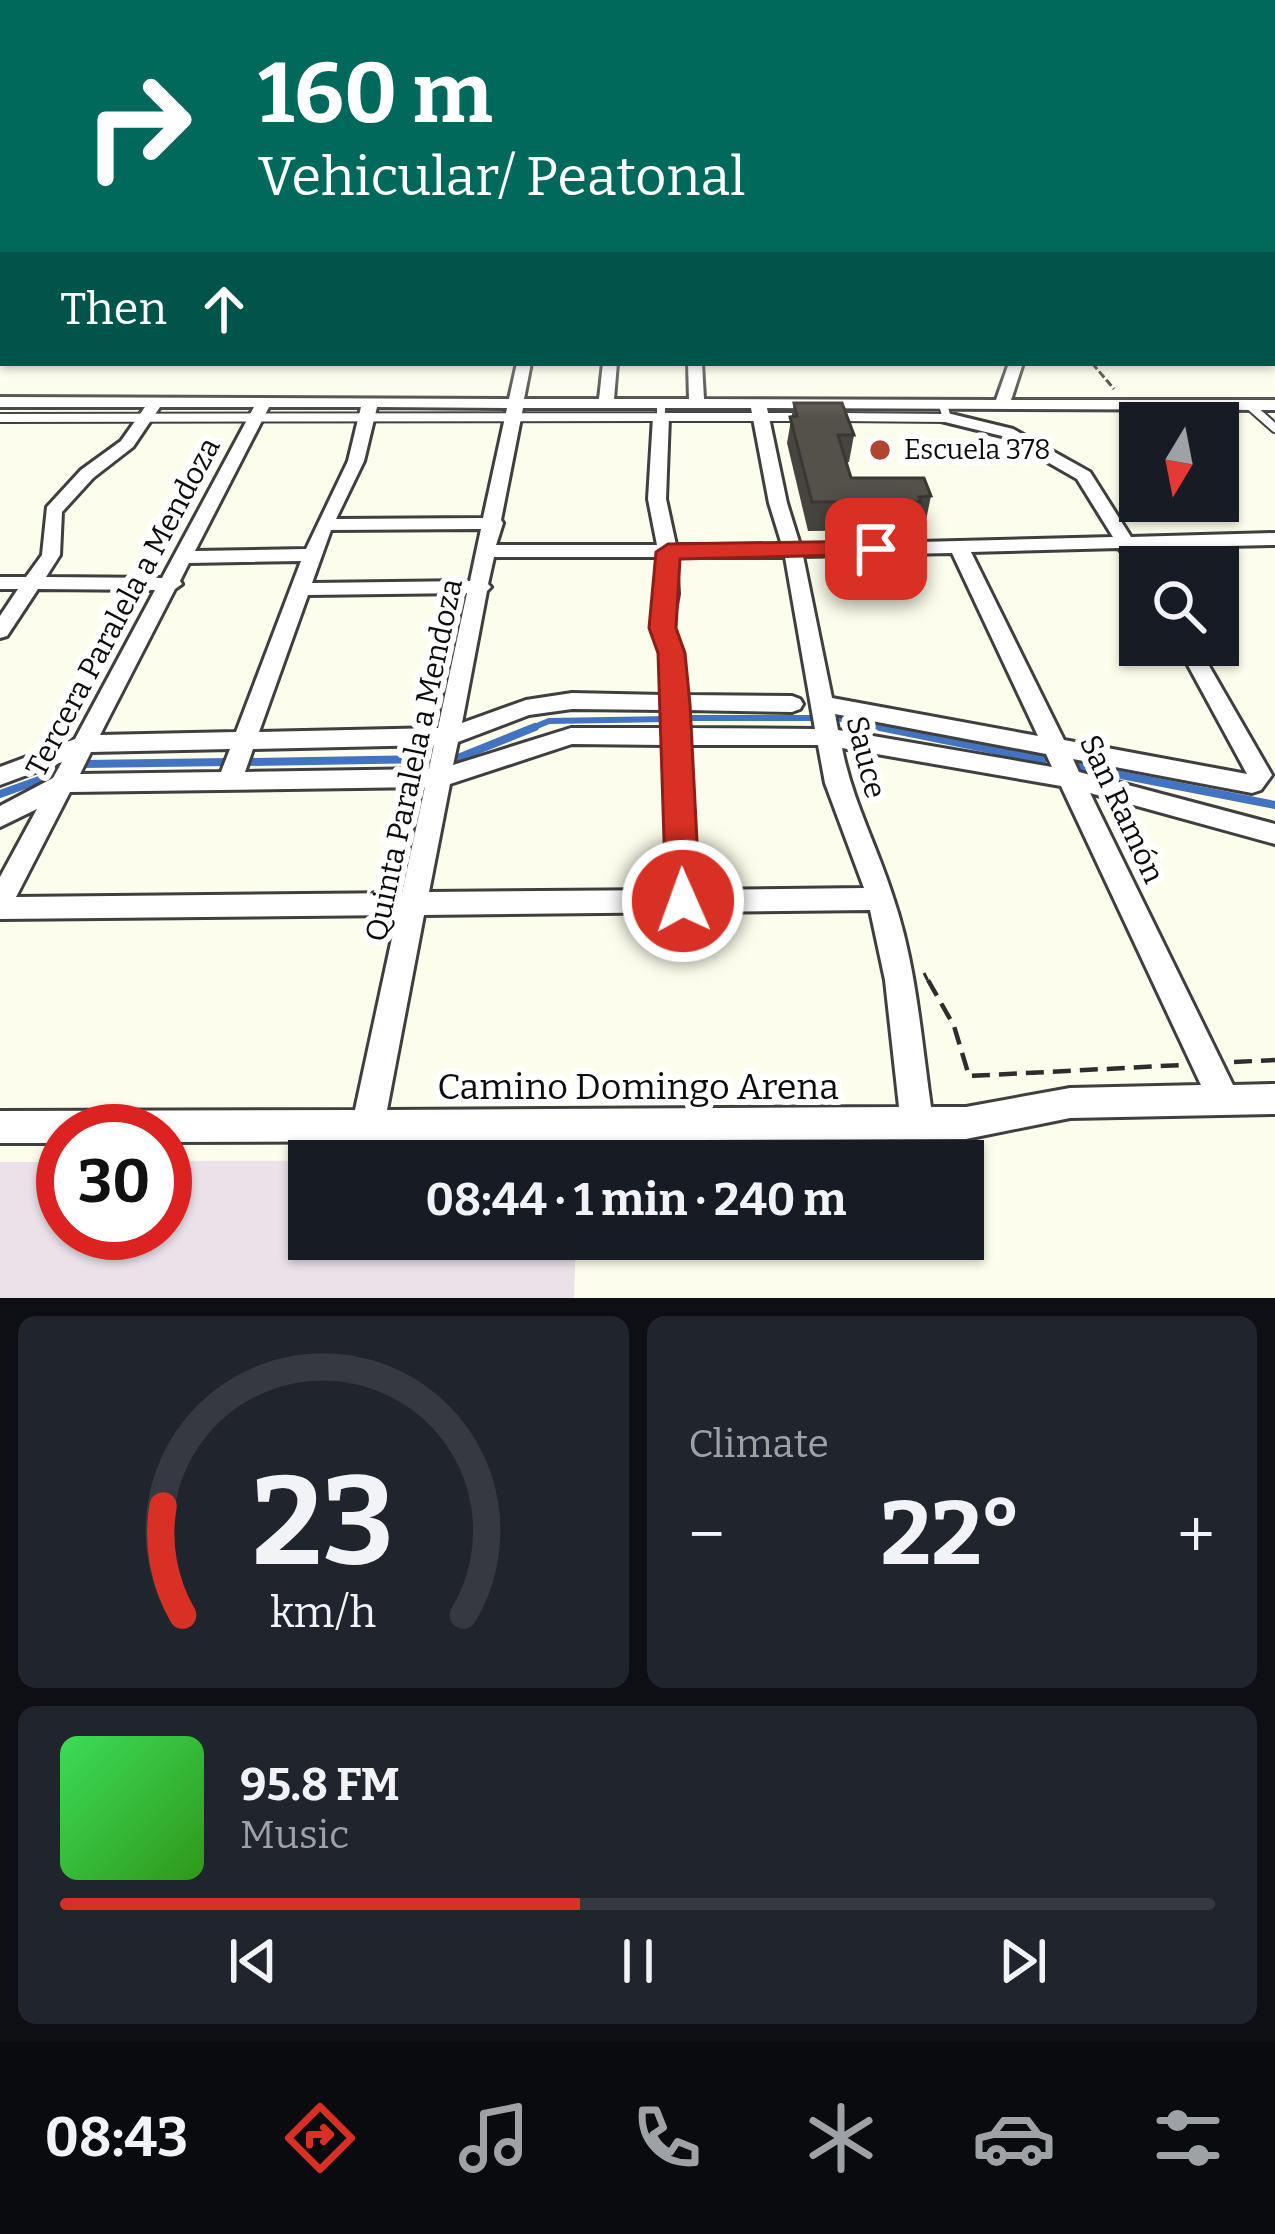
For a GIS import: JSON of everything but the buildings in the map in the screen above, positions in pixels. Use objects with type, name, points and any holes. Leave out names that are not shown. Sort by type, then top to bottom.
[{"type":"street","name":"Quinta Paralela a Mendoza","points":[[367,1128],[523,366]]},
{"type":"street","points":[[606,404],[610,366]]},
{"type":"street","points":[[695,366],[697,404]]},
{"type":"street","points":[[1002,405],[1015,366]]},
{"type":"street","points":[[0,402],[109,403],[150,411],[213,403],[260,411],[514,411],[606,404],[661,411],[697,404],[760,411],[945,411],[1002,405],[1119,405]]},
{"type":"street","points":[[202,419],[213,403]]},
{"type":"street","points":[[1239,405],[1269,411]]},
{"type":"street","points":[[0,631],[52,555],[53,511],[87,474],[128,444],[150,411]]},
{"type":"street","name":"Tercera Paralela a Mendoza","points":[[0,905],[260,411]]},
{"type":"street","points":[[230,780],[324,525],[356,461],[368,411]]},
{"type":"street","points":[[661,411],[657,499],[668,552],[662,628],[671,653],[675,704],[683,901]]},
{"type":"street","name":"Sauce","points":[[760,411],[793,550],[837,783],[881,899],[899,980],[917,1122]]},
{"type":"street","points":[[945,411],[1007,432],[1084,476],[1128,546]]},
{"type":"street","points":[[324,525],[494,523]]},
{"type":"street","points":[[488,550],[668,552],[1267,539],[1275,560]]},
{"type":"street","name":"San Ramón","points":[[958,547],[1224,1100]]},
{"type":"street","points":[[186,557],[313,555]]},
{"type":"street","points":[[0,583],[172,584]]},
{"type":"street","points":[[300,589],[481,587]]},
{"type":"street","points":[[822,704],[1252,784],[1260,775],[1252,754],[1200,666]]},
{"type":"street","points":[[0,776],[85,743],[449,736],[550,704],[596,700],[792,704]]},
{"type":"street","points":[[0,817],[65,783],[441,778],[556,737],[829,737],[1070,779],[1275,834]]},
{"type":"street","points":[[0,905],[881,899]]},
{"type":"street","name":"Camino Domingo Arena","points":[[0,1127],[965,1123],[1070,1103],[1275,1099]]},
{"type":"lane","points":[[27,418],[39,402]]},
{"type":"lane","points":[[61,418],[72,402]]},
{"type":"lane","points":[[99,418],[109,403]]},
{"type":"lane","points":[[0,418],[99,418],[150,411],[202,419],[260,411]]},
{"type":"lane","points":[[514,411],[760,411],[807,417]]},
{"type":"lane","points":[[831,418],[945,411]]},
{"type":"lane","points":[[1269,411],[1275,418]]},
{"type":"lane","points":[[1269,411],[1275,428]]},
{"type":"path","points":[[1095,366],[1125,402]]},
{"type":"path","points":[[922,972],[954,1026],[969,1076],[1275,1060]]},
{"type":"shaded area","points":[[192,1161],[288,1161],[288,1260],[575,1260],[574,1298],[0,1298],[0,1162],[36,1162],[36,1260],[192,1260]]},
{"type":"waterway","points":[[689,718],[817,718]]},
{"type":"waterway","points":[[527,730],[549,721],[669,719]]},
{"type":"waterway","points":[[841,719],[895,730]]},
{"type":"waterway","points":[[458,758],[535,727]]},
{"type":"waterway","points":[[880,727],[1043,760]]},
{"type":"waterway","points":[[247,762],[429,759]]},
{"type":"waterway","points":[[83,764],[229,762]]},
{"type":"waterway","points":[[1075,766],[1275,805]]},
{"type":"waterway","points":[[0,794],[59,773]]},
{"type":"place","name":"Escuela 378","points":[[880,450]]},
{"type":"route","points":[[683,901],[675,704],[671,653],[662,628],[668,552],[876,549]]}]
